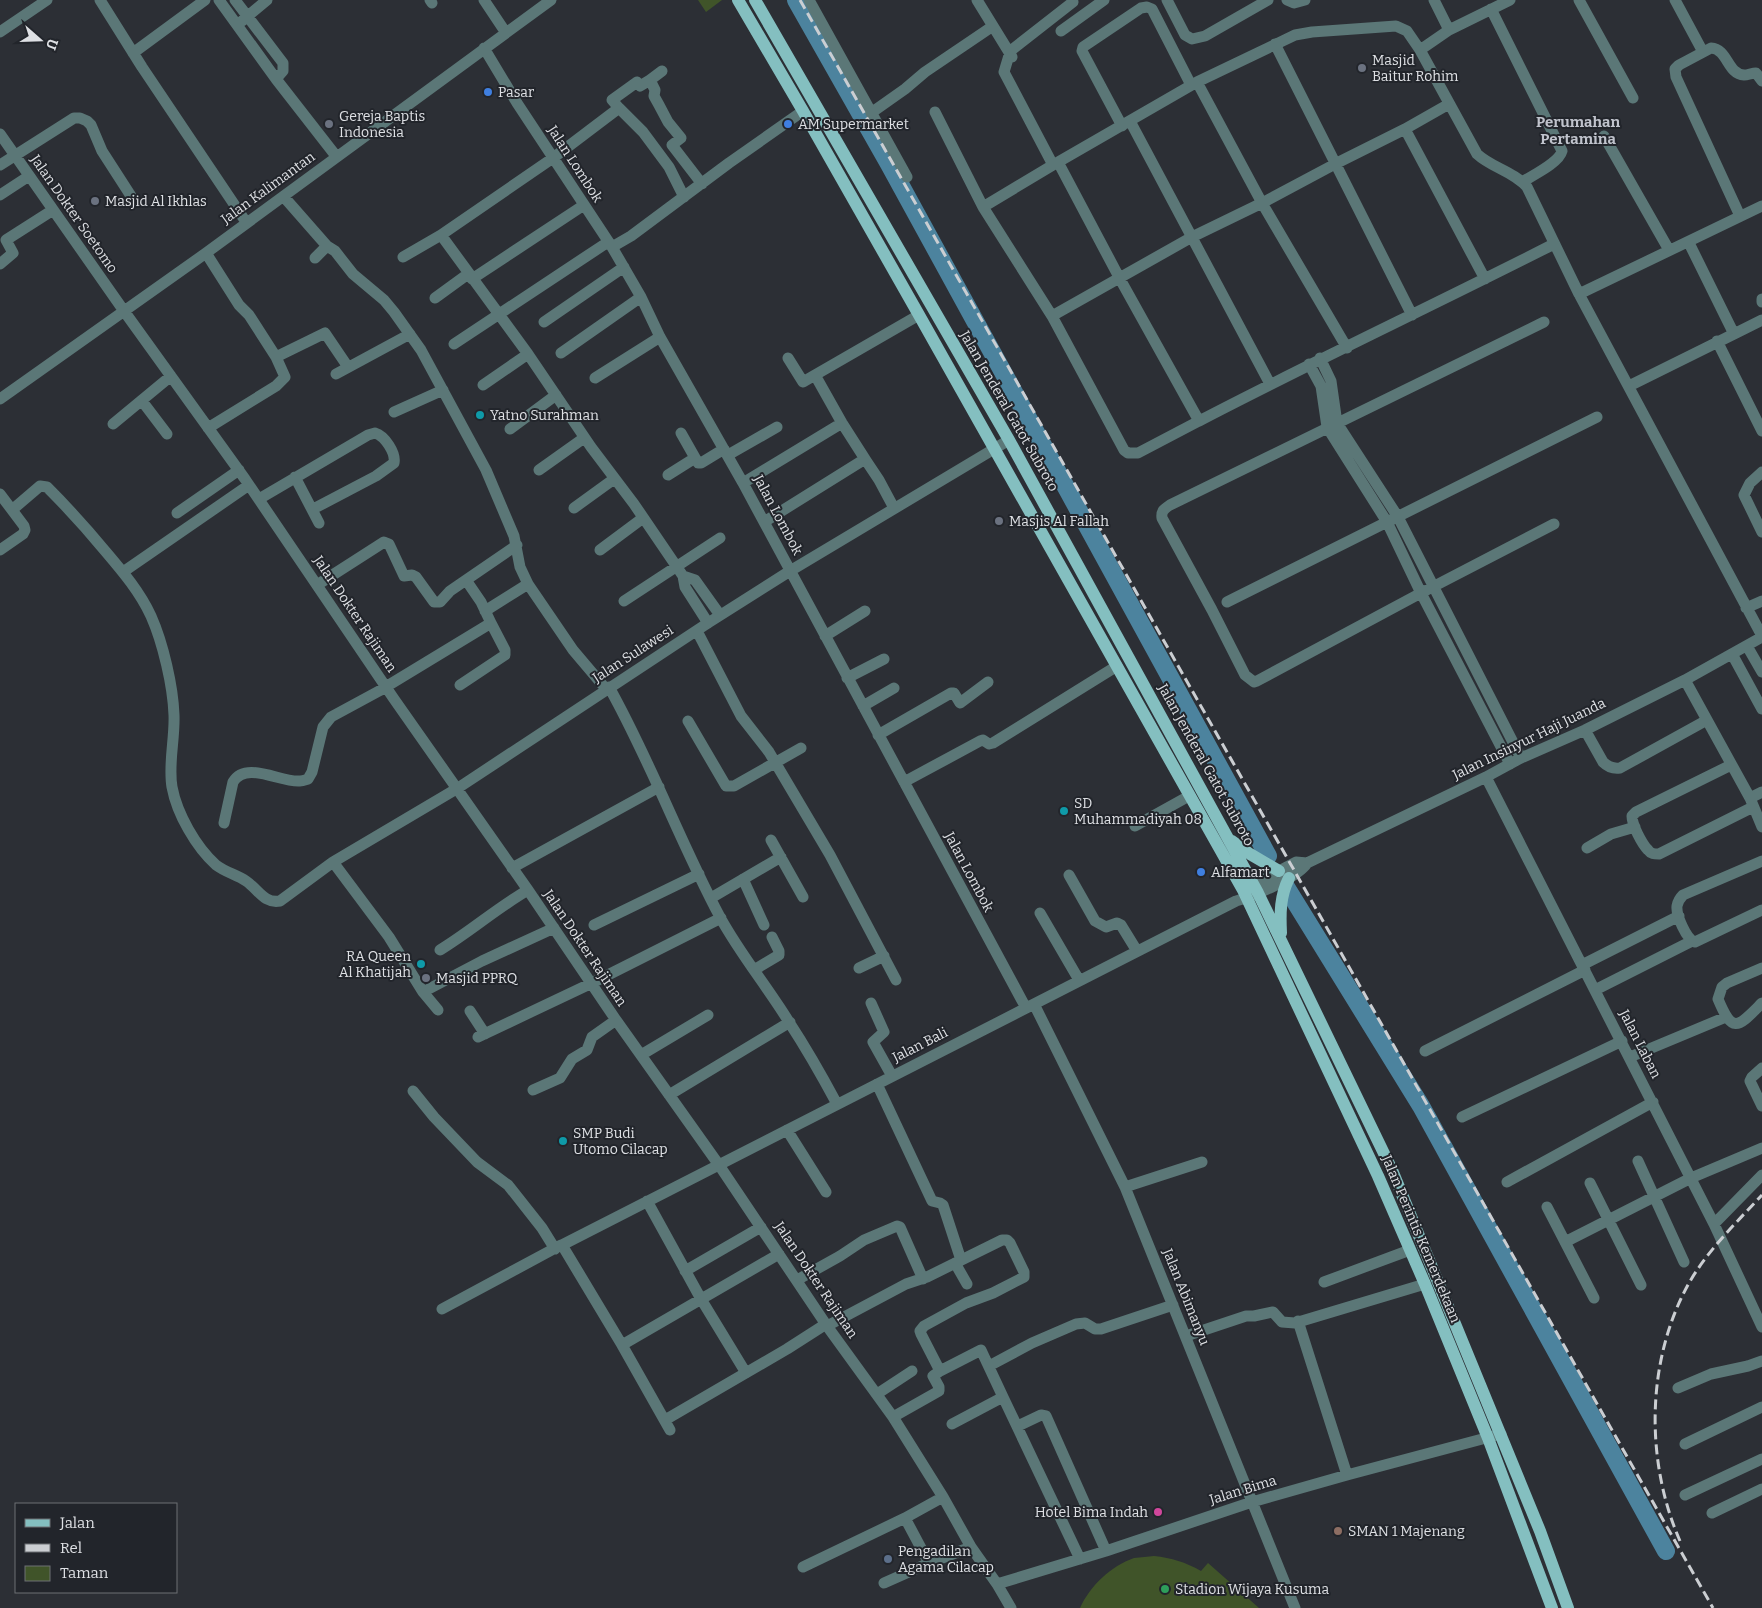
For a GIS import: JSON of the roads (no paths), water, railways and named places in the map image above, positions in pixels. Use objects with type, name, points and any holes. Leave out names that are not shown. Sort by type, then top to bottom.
[{"type":"main road","points":[[738,0],[919,315],[1189,796],[1248,893]]},
{"type":"main road","name":"Jalan Jenderal Gatot Subroto","points":[[755,0],[1008,440],[1230,839],[1248,893]]},
{"type":"main road","points":[[1230,839],[1250,854],[1284,874],[1280,905],[1281,937]]},
{"type":"main road","name":"Jalan Perintis Kemerdekaan","points":[[1248,893],[1281,937],[1392,1170],[1540,1531],[1568,1608]]},
{"type":"main road","name":"Jalan Perintis Kemerdekaan","points":[[1248,893],[1410,1250],[1488,1438],[1552,1608]]},
{"type":"main road","points":[[1378,1176],[1392,1170]]},
{"type":"street","points":[[0,32],[47,0]]},
{"type":"street","points":[[100,0],[133,53],[246,222]]},
{"type":"street","points":[[133,53],[204,0]]},
{"type":"street","points":[[219,0],[276,79],[336,156]]},
{"type":"street","points":[[235,0],[283,63],[282,71],[276,79]]},
{"type":"street","points":[[237,25],[267,0]]},
{"type":"street","points":[[484,0],[506,33]]},
{"type":"street","points":[[809,0],[907,177]]},
{"type":"street","points":[[977,0],[1011,55]]},
{"type":"street","points":[[1061,32],[1104,0]]},
{"type":"street","points":[[1167,0],[1185,35],[1188,38],[1196,39],[1205,36],[1268,0]]},
{"type":"street","points":[[1287,0],[1294,3],[1305,0]]},
{"type":"street","points":[[1434,0],[1449,30]]},
{"type":"street","points":[[1420,50],[1449,30],[1510,0]]},
{"type":"street","points":[[1579,0],[1633,98]]},
{"type":"street","points":[[1675,0],[1703,52]]},
{"type":"street","name":"Jalan Kalimantan","points":[[0,398],[206,253],[246,222],[284,197],[336,156],[549,1]]},
{"type":"street","points":[[1086,14],[1072,1],[1011,55],[1004,72],[1199,421]]},
{"type":"street","points":[[1270,384],[1192,237],[1082,51],[1083,47],[1141,8],[1147,7],[1152,9],[1346,348]]},
{"type":"street","points":[[1491,9],[1562,151],[1556,160],[1522,182]]},
{"type":"street","points":[[871,113],[925,72],[994,26]]},
{"type":"street","points":[[984,207],[1055,163],[1194,84],[1296,35],[1312,32],[1396,26],[1407,31],[1420,50],[1477,154],[1485,161],[1517,177],[1527,187],[1579,294],[1630,386],[1762,637]]},
{"type":"street","points":[[1275,44],[1412,315]]},
{"type":"street","name":"Jalan Lombok","points":[[484,48],[624,267],[660,337],[743,483],[878,735],[1030,1006]]},
{"type":"street","points":[[1740,216],[1674,73],[1679,65],[1711,48],[1717,48],[1734,70],[1744,75],[1756,73],[1762,81]]},
{"type":"street","points":[[662,71],[640,86],[637,82],[612,100],[643,132],[669,167],[684,196]]},
{"type":"street","points":[[650,80],[655,90],[654,96],[658,105],[668,122],[681,138],[672,145],[702,184]]},
{"type":"street","points":[[1052,316],[1192,237],[1405,129],[1448,104]]},
{"type":"street","points":[[403,257],[441,235],[554,158],[619,108]]},
{"type":"street","points":[[454,344],[610,244],[639,231],[684,196],[803,111]]},
{"type":"street","points":[[935,112],[984,207],[1052,316],[1124,450],[1128,453],[1138,453],[1320,358],[1346,348],[1554,244]]},
{"type":"street","points":[[0,165],[74,118],[80,118],[88,121],[91,125],[102,151],[131,196]]},
{"type":"street","points":[[1405,129],[1485,279]]},
{"type":"street","name":"Jalan Dokter Soetomo","points":[[0,134],[124,311]]},
{"type":"street","points":[[1604,136],[1669,250]]},
{"type":"street","points":[[0,195],[29,176]]},
{"type":"street","points":[[284,197],[327,246],[335,251],[353,274],[384,300],[410,334],[432,368],[486,470],[517,545],[520,567],[528,584],[573,650],[608,688],[623,712],[721,918],[743,956],[790,1022],[837,1104]]},
{"type":"street","points":[[435,298],[584,205]]},
{"type":"street","points":[[1579,294],[1762,207]]},
{"type":"street","points":[[0,264],[14,253],[6,241],[53,210]]},
{"type":"street","points":[[441,235],[528,354],[584,438],[644,518],[680,571],[685,587],[708,623]]},
{"type":"street","points":[[1689,243],[1734,334]]},
{"type":"street","points":[[315,258],[327,246]]},
{"type":"street","points":[[206,253],[239,305],[249,315],[276,356],[285,374],[284,380],[208,428]]},
{"type":"street","points":[[544,322],[624,267]]},
{"type":"street","points":[[561,353],[641,297]]},
{"type":"street","name":"Jalan Dokter Rajiman","points":[[124,311],[239,470],[616,1020],[719,1165],[827,1325],[894,1417],[916,1455],[926,1468],[971,1547],[1011,1608]]},
{"type":"street","points":[[788,358],[803,382],[919,315]]},
{"type":"street","points":[[1630,386],[1762,320]]},
{"type":"street","points":[[1544,322],[1170,505],[1161,514],[1245,674],[1251,681],[1257,682],[1421,593],[1554,524]]},
{"type":"street","points":[[276,356],[325,333],[348,367]]},
{"type":"street","points":[[336,374],[410,334]]},
{"type":"street","points":[[595,378],[660,337]]},
{"type":"street","points":[[1717,341],[1762,431]]},
{"type":"street","points":[[483,385],[528,354]]},
{"type":"street","points":[[1320,358],[1331,381],[1332,425],[1398,517],[1521,758]]},
{"type":"street","points":[[1309,364],[1321,386],[1332,425],[1387,522],[1460,670],[1510,764]]},
{"type":"street","points":[[815,375],[894,508]]},
{"type":"street","points":[[113,424],[142,402],[170,376]]},
{"type":"street","points":[[394,412],[443,390]]},
{"type":"street","points":[[510,429],[556,395]]},
{"type":"street","points":[[142,402],[167,434]]},
{"type":"street","points":[[1227,602],[1597,417]]},
{"type":"street","points":[[743,483],[842,423]]},
{"type":"street","points":[[681,433],[698,463],[701,463],[777,427]]},
{"type":"street","points":[[259,499],[368,435],[375,433],[384,438],[394,456],[394,464],[376,476],[313,509]]},
{"type":"street","points":[[539,470],[584,438]]},
{"type":"street","name":"Jalan Sulawesi","points":[[123,572],[143,600],[152,618],[167,670],[174,716],[172,786],[180,813],[188,829],[217,866],[246,881],[270,902],[280,900],[333,862],[458,788],[608,688],[790,571],[1008,440]]},
{"type":"street","points":[[668,475],[695,458]]},
{"type":"street","points":[[764,522],[865,459]]},
{"type":"street","points":[[177,513],[239,470]]},
{"type":"street","points":[[1762,472],[1750,483],[1744,495],[1762,532]]},
{"type":"street","points":[[295,477],[319,523]]},
{"type":"street","points":[[574,508],[614,479]]},
{"type":"street","points":[[12,510],[40,486],[47,487],[123,572],[250,486]]},
{"type":"street","points":[[0,494],[25,530],[23,534],[0,550]]},
{"type":"street","points":[[600,550],[644,518]]},
{"type":"street","points":[[624,601],[680,571],[720,538]]},
{"type":"street","points":[[317,585],[384,542],[388,544],[404,576],[412,575],[416,577],[434,602],[440,602],[466,580],[517,545]]},
{"type":"street","points":[[680,571],[695,580],[720,615]]},
{"type":"street","points":[[460,684],[505,655],[505,650],[485,611],[466,580]]},
{"type":"street","points":[[485,611],[528,584]]},
{"type":"street","points":[[1746,608],[1762,600]]},
{"type":"street","points":[[825,636],[865,611]]},
{"type":"street","points":[[224,823],[233,782],[237,776],[243,773],[255,773],[300,782],[308,779],[312,772],[323,727],[331,717],[387,686],[491,623]]},
{"type":"street","points":[[697,631],[741,716],[775,762],[830,854],[896,980]]},
{"type":"street","name":"Jalan Insinyur Haji Juanda","points":[[1248,893],[1284,874],[1304,868],[1307,863],[1486,777],[1521,758],[1584,730],[1686,680],[1762,637]]},
{"type":"street","points":[[1747,646],[1762,672]]},
{"type":"street","points":[[1732,654],[1762,709]]},
{"type":"street","points":[[847,678],[884,659]]},
{"type":"street","points":[[1460,670],[1473,664]]},
{"type":"street","points":[[904,782],[980,741],[985,741],[989,744],[993,743],[1117,666]]},
{"type":"street","points":[[1686,680],[1751,802],[1762,827]]},
{"type":"street","points":[[878,735],[951,693],[954,693],[960,703],[988,682]]},
{"type":"street","points":[[863,706],[894,688]]},
{"type":"street","points":[[1584,730],[1606,766],[1615,769],[1707,720]]},
{"type":"street","points":[[688,721],[726,786],[734,786],[801,748]]},
{"type":"street","points":[[1731,765],[1636,812],[1632,816],[1635,827],[1648,851],[1653,854],[1659,854],[1751,802],[1762,792]]},
{"type":"street","name":"Jalan Laban","points":[[1486,777],[1653,1102],[1762,1325]]},
{"type":"street","points":[[512,868],[658,787]]},
{"type":"street","points":[[1135,826],[1189,796]]},
{"type":"street","points":[[1587,848],[1612,834],[1635,827]]},
{"type":"street","points":[[771,840],[803,897]]},
{"type":"street","points":[[711,898],[781,857]]},
{"type":"street","points":[[1692,942],[1679,916],[1677,904],[1684,895],[1762,861]]},
{"type":"street","points":[[333,862],[389,937],[423,992],[438,1010]]},
{"type":"street","points":[[594,925],[699,874]]},
{"type":"street","points":[[1070,876],[1095,921],[1106,927],[1117,923],[1122,925],[1136,951]]},
{"type":"street","points":[[743,879],[764,925]]},
{"type":"street","points":[[440,950],[467,933],[500,907],[528,890]]},
{"type":"street","name":"Jalan Bali","points":[[442,1309],[647,1201],[1248,893]]},
{"type":"street","points":[[1595,990],[1762,910]]},
{"type":"street","points":[[1040,913],[1079,980]]},
{"type":"street","points":[[1425,1051],[1679,916]]},
{"type":"street","points":[[470,1011],[482,1035],[592,983],[721,918]]},
{"type":"street","points":[[423,992],[482,961],[554,928]]},
{"type":"street","points":[[754,970],[779,955],[772,937]]},
{"type":"street","points":[[858,968],[884,956]]},
{"type":"street","points":[[1762,968],[1727,983],[1722,987],[1718,999],[1726,1017],[1731,1023],[1735,1024],[1740,1023],[1762,1004]]},
{"type":"street","points":[[872,1003],[884,1032],[873,1042],[892,1076]]},
{"type":"street","name":"Jalan Abimanyu","points":[[1030,1006],[1125,1187],[1174,1304],[1295,1608]]},
{"type":"street","points":[[641,1055],[708,1015]]},
{"type":"street","points":[[1630,1057],[1726,1017]]},
{"type":"street","points":[[533,1090],[560,1078],[572,1060],[587,1050],[592,1037],[616,1020]]},
{"type":"street","points":[[669,1095],[790,1022]]},
{"type":"street","points":[[1462,1117],[1622,1041]]},
{"type":"street","points":[[1762,1068],[1752,1077],[1751,1084],[1762,1106]]},
{"type":"street","points":[[876,1084],[932,1201],[940,1202],[943,1205],[958,1261],[967,1284]]},
{"type":"street","points":[[413,1091],[434,1117],[471,1156],[508,1185],[558,1247],[622,1345],[667,1425],[746,1373],[827,1325],[906,1284],[923,1279],[996,1243],[1007,1240],[1025,1275],[993,1293],[956,1308],[924,1326],[920,1331],[940,1371]]},
{"type":"street","points":[[1507,1182],[1653,1102]]},
{"type":"street","points":[[787,1130],[826,1192]]},
{"type":"street","points":[[1565,1242],[1691,1178],[1762,1148]]},
{"type":"street","points":[[1638,1161],[1684,1262]]},
{"type":"street","points":[[1125,1187],[1202,1162]]},
{"type":"street","points":[[1714,1224],[1762,1175]]},
{"type":"street","points":[[1590,1184],[1641,1285]]},
{"type":"street","points":[[647,1201],[701,1299],[746,1373]]},
{"type":"street","points":[[1547,1207],[1594,1298]]},
{"type":"street","points":[[797,1280],[864,1240],[897,1226],[901,1228],[923,1279]]},
{"type":"street","points":[[686,1271],[761,1227]]},
{"type":"street","points":[[1324,1282],[1410,1250]]},
{"type":"street","points":[[622,1345],[780,1254]]},
{"type":"street","points":[[1186,1336],[1246,1316],[1272,1312],[1285,1323],[1299,1325],[1424,1284]]},
{"type":"street","points":[[989,1366],[1032,1342],[1076,1324],[1085,1323],[1098,1330],[1174,1304]]},
{"type":"street","points":[[1299,1325],[1347,1474]]},
{"type":"street","points":[[894,1417],[939,1391],[933,1376],[981,1350],[1080,1559]]},
{"type":"street","points":[[1678,1388],[1711,1374],[1762,1361]]},
{"type":"street","points":[[878,1394],[912,1371]]},
{"type":"street","points":[[952,1424],[1003,1397]]},
{"type":"street","points":[[1685,1444],[1762,1407]]},
{"type":"street","points":[[1018,1426],[1041,1415],[1046,1416],[1106,1551]]},
{"type":"street","name":"Jalan Bima","points":[[997,1584],[1106,1551],[1252,1502],[1347,1474],[1501,1434]]},
{"type":"street","points":[[1686,1495],[1762,1459]]},
{"type":"street","points":[[1712,1513],[1762,1490]]},
{"type":"street","points":[[804,1567],[905,1518],[943,1497]]},
{"type":"street","points":[[905,1518],[929,1563]]},
{"type":"street","points":[[884,1584],[929,1563],[971,1547]]},
{"type":"waterway","points":[[796,0],[889,164],[1268,856]]},
{"type":"waterway","points":[[1286,887],[1421,1106],[1666,1551]]},
{"type":"railway","points":[[800,0],[1713,1608]]},
{"type":"railway","points":[[1680,1541],[1669,1510],[1661,1478],[1656,1445],[1655,1411],[1658,1377],[1665,1345],[1675,1313],[1689,1283],[1723,1237],[1762,1195]]},
{"type":"place","name":"Masjid Baitur Rohim","points":[[1362,68]]},
{"type":"place","name":"Pasar","points":[[488,92]]},
{"type":"place","name":"Gereja Baptis Indonesia","points":[[329,124]]},
{"type":"place","name":"AM Supermarket","points":[[788,124]]},
{"type":"place","name":"Masjid Al Ikhlas","points":[[95,201]]},
{"type":"place","name":"Yatno Surahman","points":[[480,415]]},
{"type":"place","name":"Masjis Al Fallah","points":[[999,521]]},
{"type":"place","name":"SD Muhammadiyah 08","points":[[1064,811]]},
{"type":"place","name":"Alfamart","points":[[1201,872]]},
{"type":"place","name":"RA Queen Al Khatijah","points":[[421,964]]},
{"type":"place","name":"Masjid PPRQ","points":[[426,978]]},
{"type":"place","name":"SMP Budi Utomo Cilacap","points":[[563,1141]]},
{"type":"place","name":"Hotel Bima Indah","points":[[1158,1512]]},
{"type":"place","name":"SMAN 1 Majenang","points":[[1338,1531]]},
{"type":"place","name":"Pengadilan Agama Cilacap","points":[[888,1559]]},
{"type":"place","name":"Stadion Wijaya Kusuma","points":[[1165,1589]]},
{"type":"district","name":"Perumahan Pertamina","points":[[1578,130]]}]
